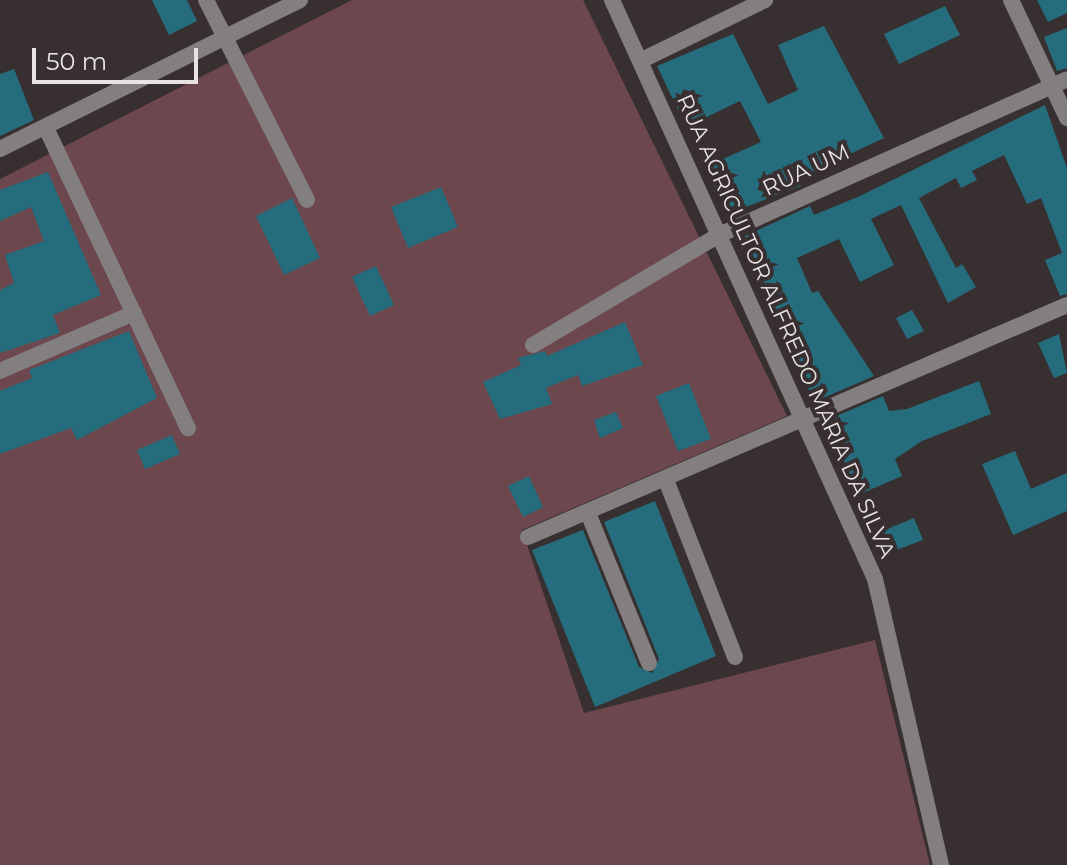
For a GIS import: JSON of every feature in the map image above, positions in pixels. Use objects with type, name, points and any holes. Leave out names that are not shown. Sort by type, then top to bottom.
[{"type":"street","points":[[206,0],[307,200]]},
{"type":"street","points":[[0,149],[47,130],[300,0]]},
{"type":"street","name":"RUA AGRICULTOR ALFREDO MARIA DA SILVA","points":[[612,0],[642,60],[875,579],[941,865]]},
{"type":"street","points":[[642,60],[765,0]]},
{"type":"street","points":[[1011,0],[1049,87],[1067,118]]},
{"type":"street","name":"RUA UM","points":[[533,345],[719,235],[1067,79]]},
{"type":"street","points":[[47,130],[188,428]]},
{"type":"street","points":[[528,537],[805,423],[1067,305]]},
{"type":"street","points":[[0,371],[134,313]]},
{"type":"street","points":[[666,480],[735,657]]},
{"type":"street","points":[[588,513],[649,663]]},
{"type":"shaded area","points":[[352,0],[583,0],[787,416],[522,530],[584,713],[875,640],[930,865],[0,865],[0,179]]},
{"type":"building","points":[[152,0],[187,0],[197,21],[169,35]]},
{"type":"building","points":[[1037,0],[1067,0],[1067,13],[1048,22]]},
{"type":"building","points":[[945,6],[960,35],[899,64],[884,34]]},
{"type":"building","points":[[824,26],[884,138],[797,179],[801,186],[727,214],[705,167],[761,142],[740,101],[686,127],[657,66],[733,34],[768,104],[798,90],[778,45]]},
{"type":"building","points":[[1067,28],[1067,68],[1057,71],[1044,37]]},
{"type":"building","points":[[14,69],[34,120],[0,136],[0,74]]},
{"type":"building","points":[[1045,105],[1067,168],[1067,294],[1060,296],[1045,260],[1062,253],[1041,198],[1027,204],[1004,155],[972,171],[977,180],[961,188],[956,178],[919,198],[956,268],[962,264],[976,287],[948,303],[901,205],[871,219],[894,265],[860,282],[839,239],[797,258],[812,293],[818,291],[874,376],[814,402],[745,236],[810,206],[814,215],[860,196]]},
{"type":"building","points":[[48,172],[101,295],[53,315],[60,333],[0,353],[0,290],[14,283],[5,255],[44,241],[31,207],[0,221],[0,190]]},
{"type":"building","points":[[441,187],[458,227],[408,248],[391,207]]},
{"type":"building","points":[[292,198],[320,258],[284,275],[256,216]]},
{"type":"building","points":[[376,266],[394,305],[370,316],[352,277]]},
{"type":"building","points":[[912,310],[924,331],[907,339],[896,318]]},
{"type":"building","points":[[625,322],[643,365],[582,386],[578,375],[546,388],[552,404],[500,419],[483,382],[521,365],[518,358],[545,351],[547,356]]},
{"type":"building","points":[[129,331],[157,398],[77,440],[71,428],[0,454],[0,391],[32,378],[29,370]]},
{"type":"building","points":[[1059,334],[1067,373],[1054,378],[1038,343]]},
{"type":"building","points":[[979,381],[991,414],[922,441],[895,459],[902,476],[858,495],[827,420],[883,396],[889,411],[907,409]]},
{"type":"building","points":[[689,383],[711,439],[678,451],[656,396]]},
{"type":"building","points":[[616,412],[623,428],[600,438],[594,420]]},
{"type":"building","points":[[172,435],[180,454],[145,469],[137,450]]},
{"type":"building","points":[[1015,451],[1031,489],[1067,473],[1067,511],[1013,535],[982,464]]},
{"type":"building","points":[[529,476],[543,507],[523,517],[508,486]]},
{"type":"building","points":[[655,501],[716,656],[595,707],[532,550],[583,530],[639,667],[652,673],[659,659],[604,522]]},
{"type":"building","points":[[914,518],[923,540],[883,555],[875,534]]}]
